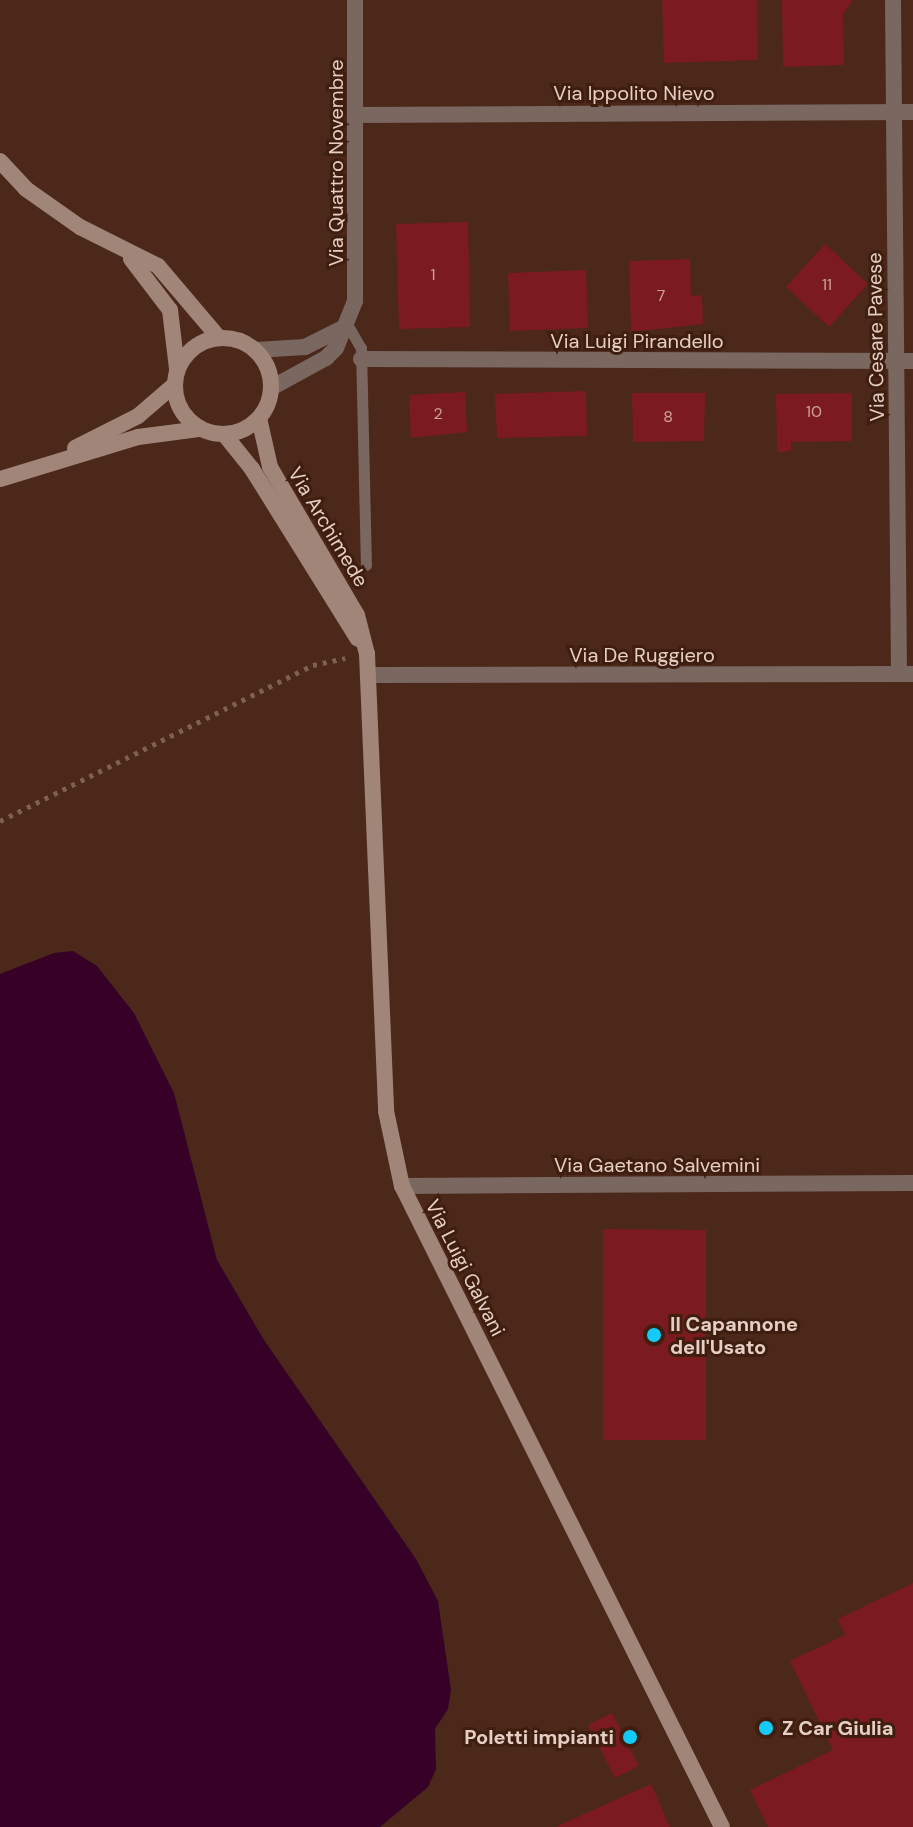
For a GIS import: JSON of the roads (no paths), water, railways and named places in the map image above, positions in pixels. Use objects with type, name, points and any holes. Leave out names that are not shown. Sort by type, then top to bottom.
[{"type":"street","name":"Via Quattro Novembre","points":[[271,388],[294,371],[326,358],[347,324],[357,292],[355,0]]},
{"type":"street","name":"Via Cesare Pavese","points":[[893,0],[893,112],[905,361],[906,674]]},
{"type":"street","name":"Via Ippolito Nievo","points":[[355,115],[913,112]]},
{"type":"street","points":[[0,161],[46,204],[127,255],[158,266],[173,279],[219,338],[256,350],[318,344],[347,324]]},
{"type":"street","points":[[127,255],[170,310],[180,409],[200,429]]},
{"type":"street","points":[[48,462],[138,416],[176,378],[191,350],[219,338]]},
{"type":"street","points":[[0,479],[138,437],[200,429],[224,434],[259,418],[271,388],[256,350]]},
{"type":"street","name":"Via Luigi Pirandello","points":[[361,359],[905,361]]},
{"type":"street","name":"Via Archimede","points":[[259,418],[270,467],[357,615],[371,675]]},
{"type":"street","name":"Via Archimede","points":[[224,434],[252,469],[367,654]]},
{"type":"street","name":"Via De Ruggiero","points":[[371,675],[906,674]]},
{"type":"street","name":"Via Luigi Galvani","points":[[371,675],[386,1111],[402,1186],[722,1827]]},
{"type":"street","name":"Via Gaetano Salvemini","points":[[402,1186],[913,1183]]},
{"type":"lane","points":[[347,324],[359,339],[361,359],[366,565]]},
{"type":"place","name":"Il Capannone dell'Usato","points":[[654,1335]]},
{"type":"place","name":"Z Car Giulia","points":[[766,1728]]},
{"type":"place","name":"Poletti impianti","points":[[630,1737]]}]
